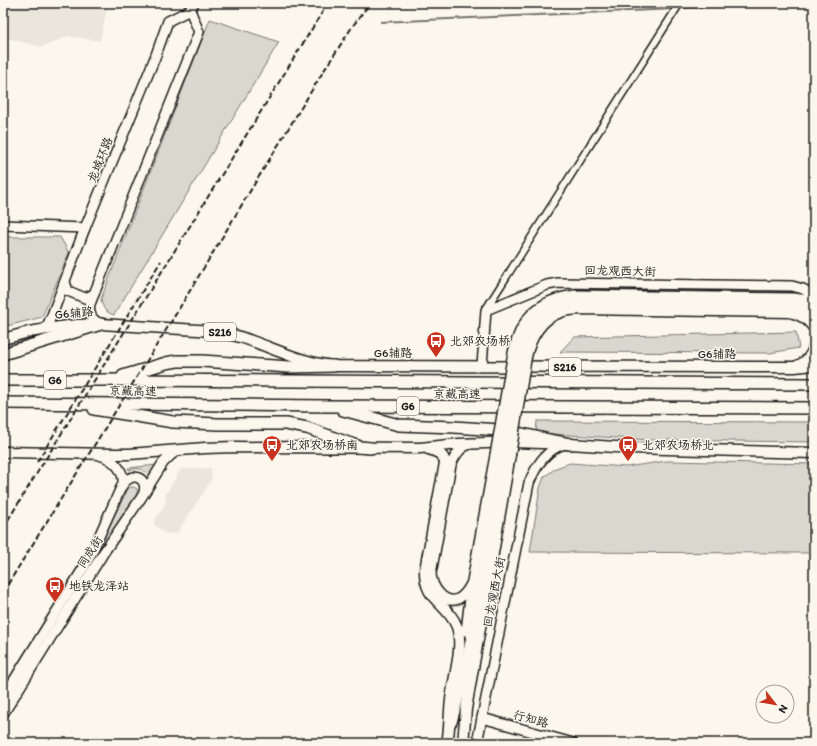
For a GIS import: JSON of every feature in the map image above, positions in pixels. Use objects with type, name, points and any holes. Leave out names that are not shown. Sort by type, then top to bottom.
[{"type":"highway","points":[[3,354],[100,324]]},
{"type":"highway","points":[[107,380],[119,378],[177,361],[202,361],[289,367],[334,366]]},
{"type":"highway","name":"京藏高速","points":[[3,380],[814,384]]},
{"type":"highway","name":"京藏高速","points":[[3,403],[814,408]]},
{"type":"highway","points":[[57,403],[173,422],[218,424],[286,424],[307,428],[360,447],[370,448]]},
{"type":"highway","points":[[329,406],[399,425],[499,430],[570,444]]},
{"type":"main road","name":"龙域环路","points":[[44,329],[51,318],[85,228],[156,55],[168,21],[192,7],[199,32],[90,304],[89,313],[94,320],[100,324]]},
{"type":"main road","points":[[3,225],[85,228]]},
{"type":"main road","points":[[65,282],[68,291],[79,296],[85,298],[94,294]]},
{"type":"main road","name":"回龙观西大街","points":[[486,310],[547,285],[558,283],[792,286],[803,289],[814,296]]},
{"type":"main road","points":[[502,455],[519,358],[532,324],[547,310],[566,304],[575,303],[794,305],[814,302]]},
{"type":"main road","points":[[502,455],[519,358],[543,323],[555,314],[577,309],[790,312],[814,311]]},
{"type":"main road","points":[[482,366],[486,310]]},
{"type":"main road","points":[[790,312],[805,318],[814,328]]},
{"type":"main road","points":[[802,312],[814,318]]},
{"type":"main road","name":"G6辅路","points":[[3,339],[44,329],[100,324],[214,331],[250,340],[294,358],[334,366],[795,367],[814,365]]},
{"type":"main road","points":[[795,367],[805,362],[814,348]]},
{"type":"main road","points":[[795,367],[814,360]]},
{"type":"main road","points":[[3,452],[129,454],[180,449],[235,447],[420,448],[474,443],[514,442],[638,449],[814,453]]},
{"type":"main road","points":[[472,581],[463,596],[452,600],[438,592],[433,584],[431,574],[451,465],[456,455],[462,448],[474,443]]},
{"type":"main road","name":"回龙观西大街","points":[[477,743],[529,483],[536,468],[549,452],[558,446],[570,444]]},
{"type":"main road","points":[[420,448],[435,451],[442,455],[445,460],[425,576],[428,590],[449,613],[458,629],[459,652],[451,700],[448,740]]},
{"type":"main road","name":"同成街","points":[[3,714],[104,552],[142,498],[163,463],[180,449]]},
{"type":"main road","points":[[95,454],[104,456],[118,466],[123,474],[124,480],[122,486]]},
{"type":"main road","name":"回龙观西大街","points":[[452,722],[461,668],[472,581],[502,455]]},
{"type":"main road","name":"回龙观西大街","points":[[448,740],[463,681],[502,455]]},
{"type":"main road","name":"回龙观西大街","points":[[463,743],[466,709],[502,455]]},
{"type":"main road","points":[[122,486],[127,479],[131,477],[142,480],[145,488],[142,498]]},
{"type":"main road","name":"同成街","points":[[3,698],[84,567],[122,486]]},
{"type":"main road","name":"行知路","points":[[482,718],[573,743]]},
{"type":"street","points":[[486,310],[678,7]]},
{"type":"shaded area","points":[[3,3],[108,3],[100,41],[69,36],[42,47],[3,37]]},
{"type":"shaded area","points":[[210,19],[279,42],[114,315],[108,313],[105,310],[101,299]]},
{"type":"shaded area","points":[[3,237],[60,237],[69,253],[42,317],[3,327]]},
{"type":"shaded area","points":[[796,332],[799,348],[770,353],[560,352],[574,337]]},
{"type":"shaded area","points":[[537,421],[814,422],[814,442],[650,440],[536,433]]},
{"type":"shaded area","points":[[667,461],[814,464],[814,553],[530,552],[540,488],[544,477],[556,468],[570,463],[626,467]]},
{"type":"shaded area","points":[[157,465],[149,476],[140,469],[129,470],[128,468]]},
{"type":"shaded area","points":[[211,468],[212,479],[177,533],[166,534],[153,524],[166,502],[165,495],[181,469]]},
{"type":"shaded area","points":[[131,487],[137,489],[135,500],[126,510],[97,554],[110,524],[128,489]]},
{"type":"waterway","points":[[679,8],[800,3]]},
{"type":"waterway","points":[[381,22],[675,9]]},
{"type":"railway","points":[[3,528],[328,3]]},
{"type":"railway","points":[[3,592],[171,322],[323,72],[352,27],[370,3]]},
{"type":"railway","points":[[37,462],[161,261]]},
{"type":"place","name":"北郊农场桥","points":[[436,358]]},
{"type":"place","name":"北郊农场桥南","points":[[272,462]]},
{"type":"place","name":"北郊农场桥北","points":[[628,462]]},
{"type":"place","name":"地铁龙泽站","points":[[55,603]]}]
